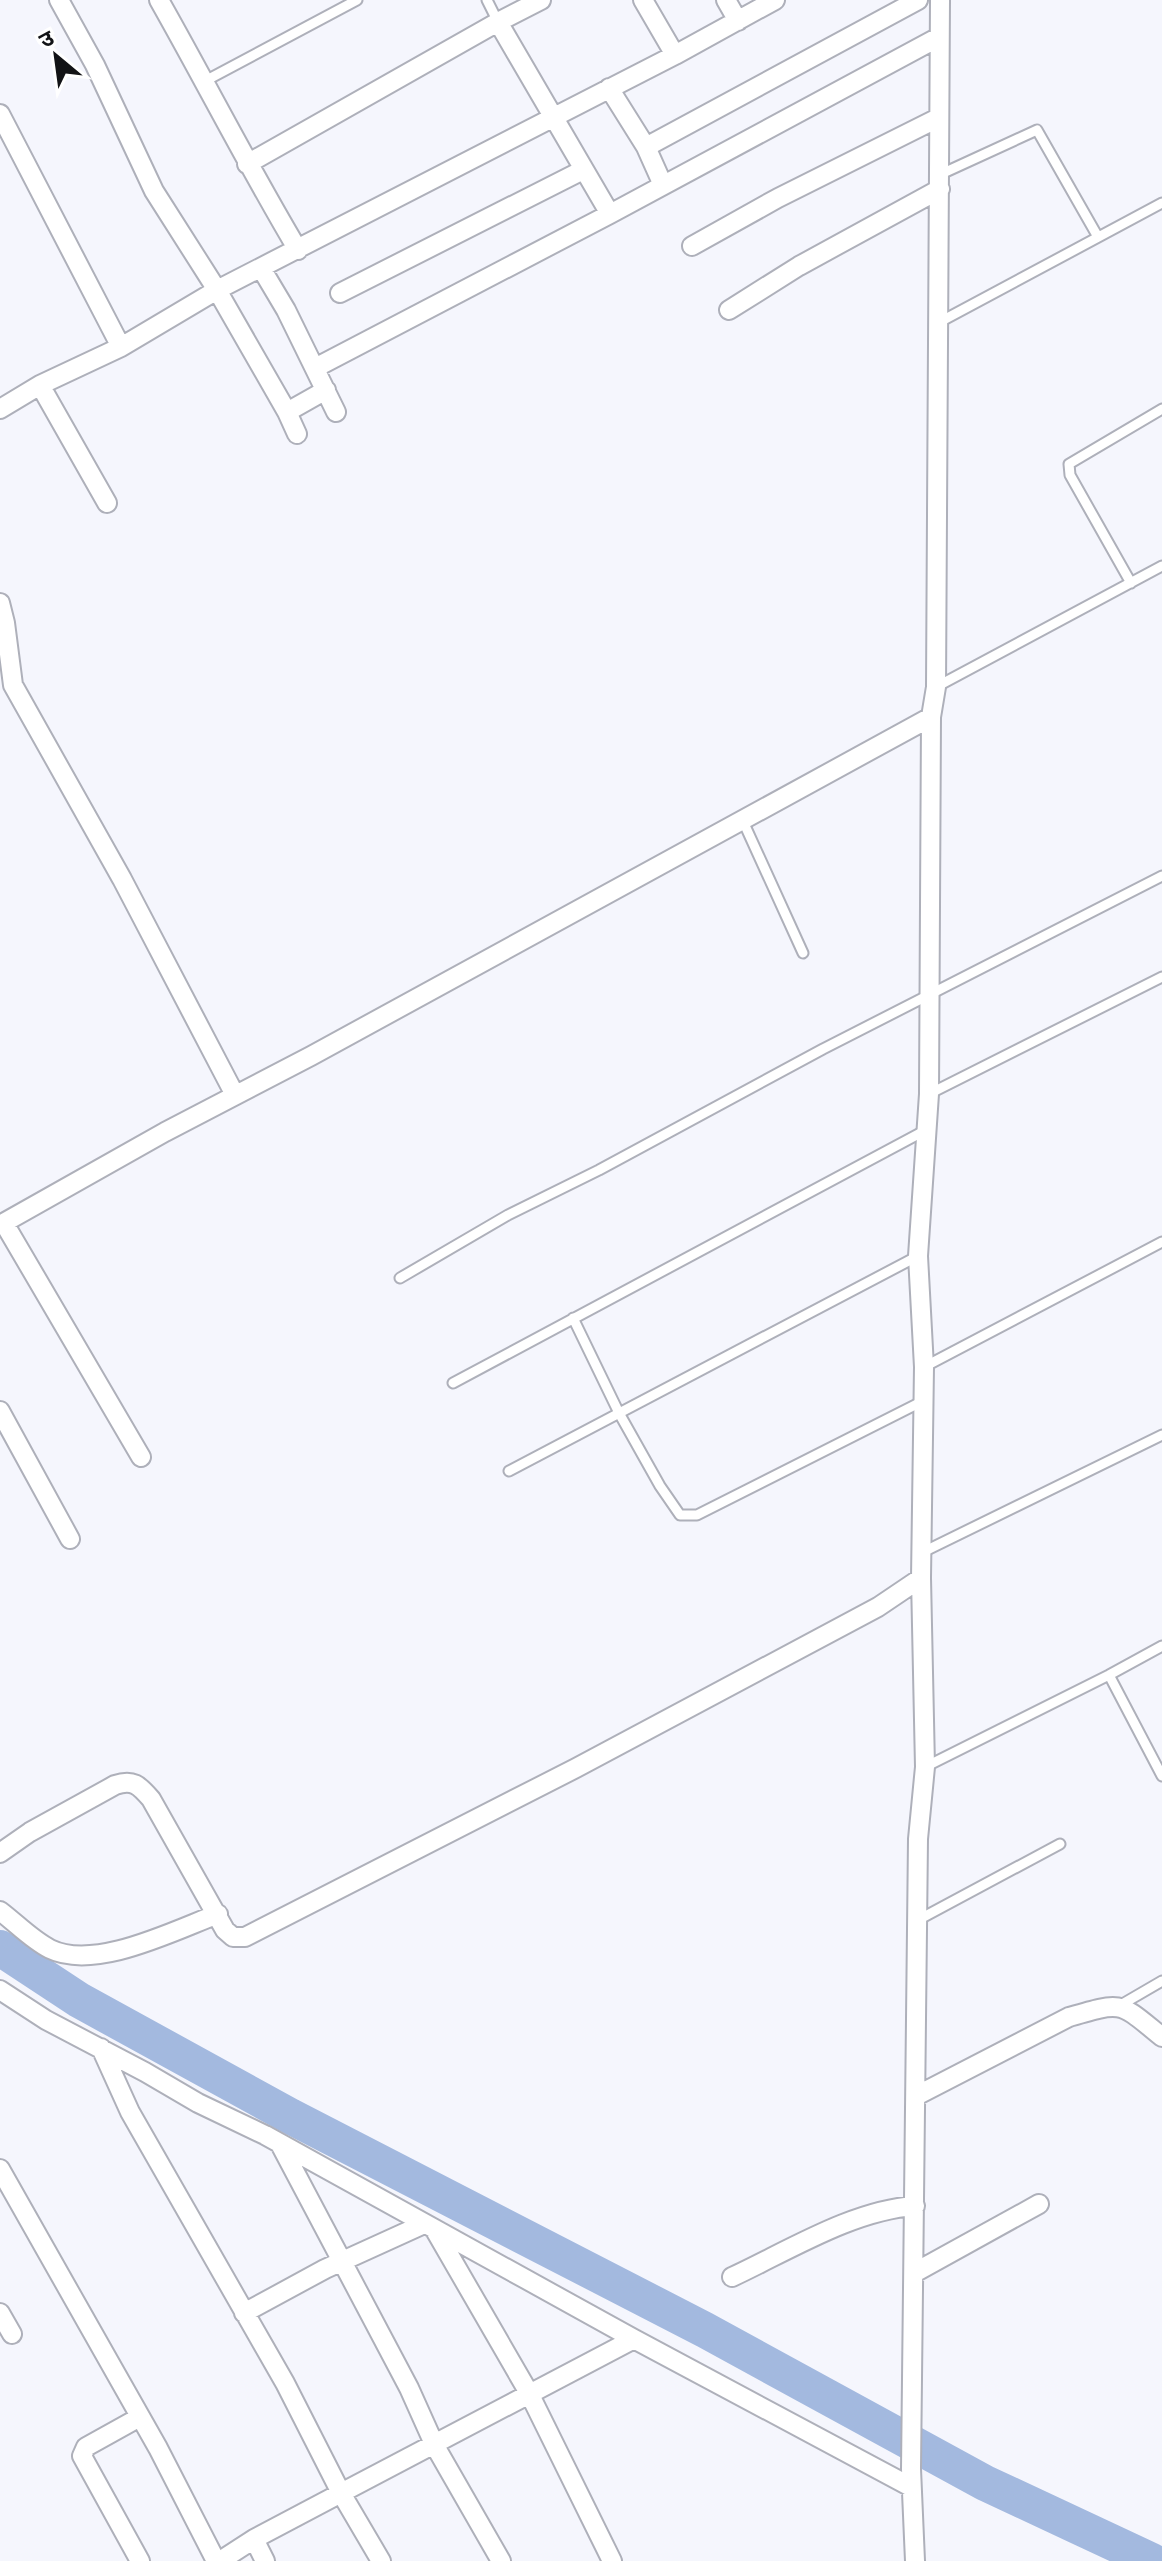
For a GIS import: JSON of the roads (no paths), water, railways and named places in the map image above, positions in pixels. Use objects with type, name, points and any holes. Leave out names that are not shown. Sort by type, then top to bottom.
[{"type":"street","points":[[59,0],[95,65],[154,191],[217,290],[297,434]]},
{"type":"street","points":[[159,0],[247,164],[298,250]]},
{"type":"street","points":[[247,164],[541,0]]},
{"type":"street","points":[[643,0],[675,55]]},
{"type":"street","points":[[726,0],[738,21]]},
{"type":"street","points":[[0,409],[40,385],[121,347],[217,290],[552,119],[775,0]]},
{"type":"street","points":[[646,147],[918,0]]},
{"type":"street","points":[[915,2561],[911,2478],[918,1839],[925,1767],[921,1578],[924,1367],[918,1256],[929,1094],[931,717],[936,687],[940,0]]},
{"type":"street","points":[[498,22],[610,214]]},
{"type":"street","points":[[315,368],[939,37]]},
{"type":"street","points":[[609,88],[646,147],[663,185]]},
{"type":"street","points":[[0,114],[121,347]]},
{"type":"street","points":[[692,246],[778,198],[938,118]]},
{"type":"street","points":[[340,293],[583,170]]},
{"type":"street","points":[[729,310],[940,182]]},
{"type":"street","points":[[261,268],[336,412]]},
{"type":"street","points":[[40,385],[107,503]]},
{"type":"street","points":[[287,412],[326,390]]},
{"type":"street","points":[[0,603],[13,685],[122,879],[235,1095]]},
{"type":"street","points":[[141,1457],[2,1224],[931,717]]},
{"type":"street","points":[[0,1411],[70,1539]]},
{"type":"street","points":[[0,1853],[30,1832],[115,1785],[126,1782],[137,1784],[151,1799],[225,1930],[233,1937],[245,1937],[576,1768],[878,1607],[921,1578]]},
{"type":"street","points":[[0,1911],[50,1949],[76,1957],[102,1956],[218,1914]]},
{"type":"street","points":[[0,1990],[46,2020],[280,2144],[634,2339],[911,2478]]},
{"type":"street","points":[[916,2096],[1069,2017],[1096,2009],[1119,2006],[1141,2017],[1162,2037]]},
{"type":"street","points":[[101,2048],[130,2112],[285,2383],[341,2493],[381,2561]]},
{"type":"street","points":[[280,2144],[409,2388],[435,2446],[494,2558]]},
{"type":"street","points":[[0,2169],[218,2561],[254,2539],[634,2339]]},
{"type":"street","points":[[914,2273],[1039,2204]]},
{"type":"street","points":[[732,2277],[843,2225],[883,2210],[915,2206]]},
{"type":"street","points":[[244,2313],[342,2262],[429,2227]]},
{"type":"street","points":[[429,2227],[529,2393],[612,2561]]},
{"type":"street","points":[[0,2313],[12,2334]]},
{"type":"street","points":[[140,2417],[86,2447],[82,2456],[140,2561]]},
{"type":"street","points":[[254,2539],[265,2561]]},
{"type":"lane","points":[[205,81],[357,0]]},
{"type":"lane","points":[[487,0],[498,22]]},
{"type":"lane","points":[[940,182],[1037,130],[1098,237]]},
{"type":"lane","points":[[936,324],[1162,203]]},
{"type":"lane","points":[[1131,583],[1070,475],[1069,464],[1162,409]]},
{"type":"lane","points":[[936,687],[1162,566]]},
{"type":"lane","points":[[742,819],[803,953]]},
{"type":"lane","points":[[400,1278],[508,1215],[1162,876]]},
{"type":"lane","points":[[929,1094],[1162,977]]},
{"type":"lane","points":[[453,1383],[926,1130]]},
{"type":"lane","points":[[924,1367],[1162,1242]]},
{"type":"lane","points":[[509,1471],[918,1256]]},
{"type":"lane","points":[[573,1318],[619,1413],[680,1515],[689,1517],[923,1401]]},
{"type":"lane","points":[[921,1553],[1162,1435]]},
{"type":"lane","points":[[925,1767],[1162,1646]]},
{"type":"lane","points":[[1109,1675],[1162,1776]]},
{"type":"lane","points":[[918,1920],[1060,1844]]},
{"type":"lane","points":[[1119,2006],[1162,1981]]},
{"type":"waterway","points":[[0,1948],[79,2000],[290,2116],[705,2330],[985,2483],[1152,2561]]}]
